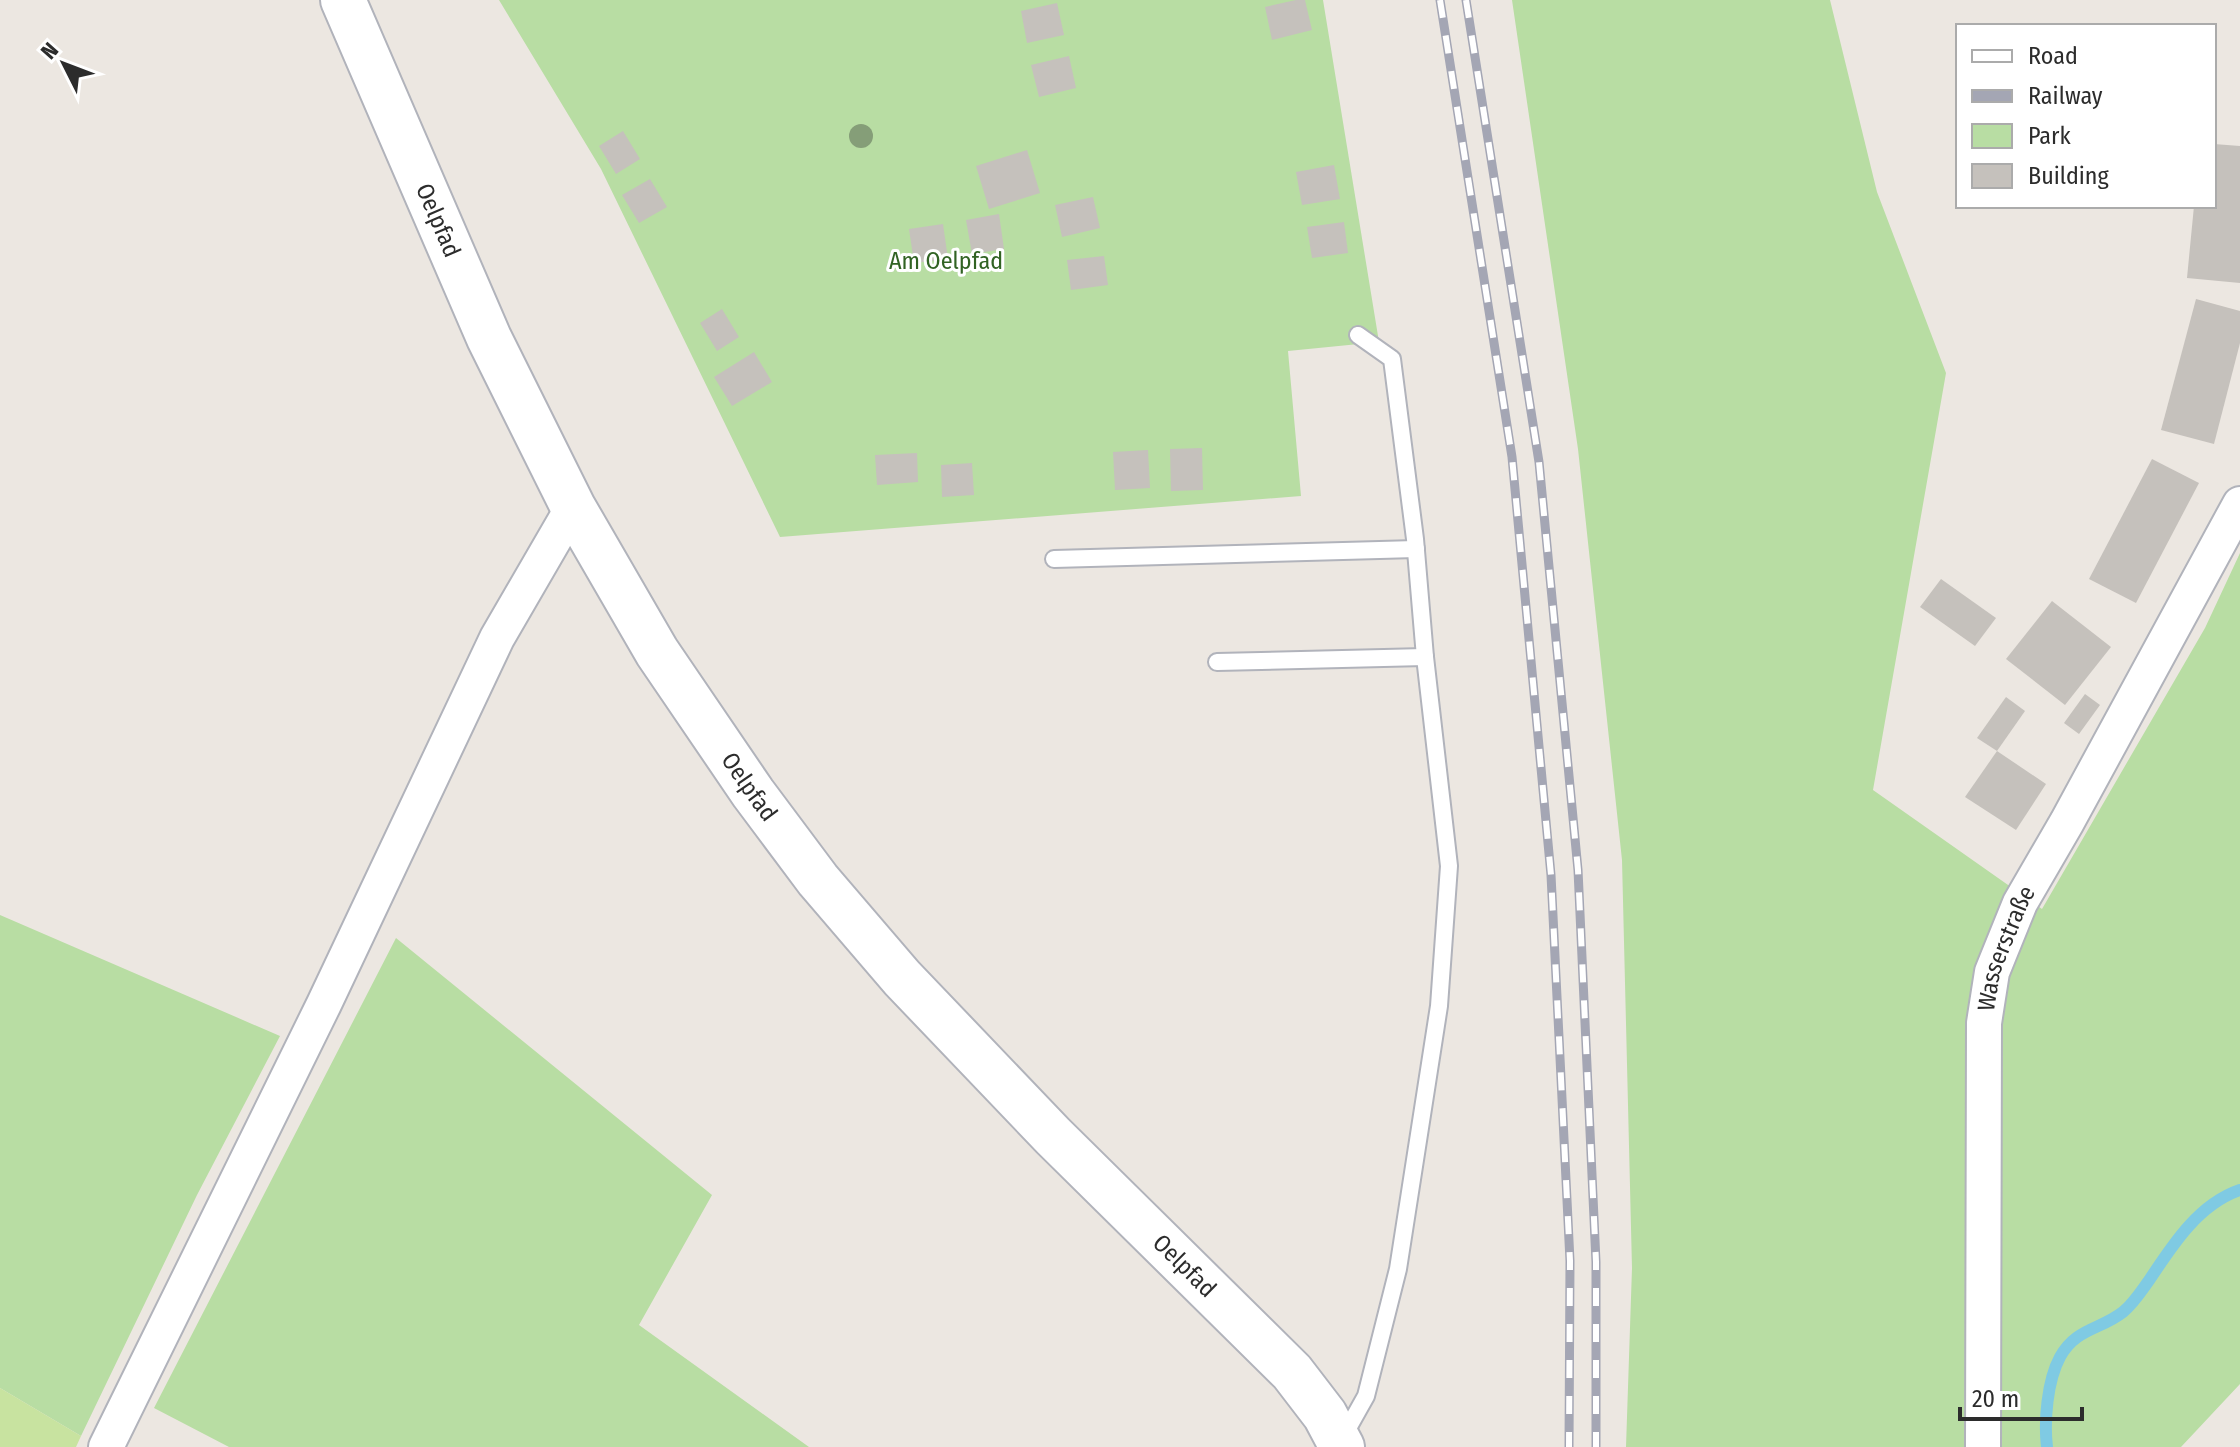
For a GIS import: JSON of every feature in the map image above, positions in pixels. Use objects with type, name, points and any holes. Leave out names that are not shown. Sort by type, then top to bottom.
[{"type":"street","name":"Oelpfad","points":[[343,0],[489,338],[573,507],[657,652],[753,793],[818,880],[902,978],[1053,1136],[1292,1372],[1325,1415],[1341,1445]]},
{"type":"street","name":"Wasserstraße","points":[[1983,1447],[1984,1023],[1992,972],[2020,903],[2075,809],[2240,504]]},
{"type":"street","points":[[106,1447],[324,1004],[497,638],[573,507]]},
{"type":"lane","points":[[1341,1445],[1366,1396],[1398,1269],[1439,1006],[1449,866],[1416,549],[1392,359],[1358,335]]},
{"type":"lane","points":[[1054,559],[1416,549]]},
{"type":"lane","points":[[1217,662],[1425,657]]},
{"type":"green space","name":"Am Oelpfad","points":[[499,0],[1323,0],[1379,342],[1288,351],[1301,496],[780,537],[601,169]]},
{"type":"green space","points":[[1512,0],[1830,0],[1877,192],[1946,373],[1873,790],[2042,909],[2205,628],[2240,553],[2240,1384],[2181,1447],[1626,1447],[1632,1268],[1622,860],[1578,449]]},
{"type":"green space","points":[[0,915],[280,1036],[197,1195],[81,1436],[0,1388]]},
{"type":"green space","points":[[396,938],[712,1195],[639,1325],[809,1447],[229,1447],[154,1408]]},
{"type":"green space","points":[[0,1388],[81,1436],[76,1447],[0,1447]]},
{"type":"building","points":[[1305,0],[1312,30],[1272,40],[1265,7]]},
{"type":"building","points":[[1057,3],[1064,35],[1027,43],[1021,11]]},
{"type":"building","points":[[1069,56],[1076,88],[1039,97],[1031,65]]},
{"type":"building","points":[[623,131],[640,159],[616,174],[599,146]]},
{"type":"building","points":[[2216,144],[2240,146],[2240,283],[2187,278],[2194,208],[2216,208]]},
{"type":"building","points":[[1027,150],[1040,193],[989,209],[976,166]]},
{"type":"building","points":[[1334,165],[1340,199],[1302,205],[1296,172]]},
{"type":"building","points":[[650,179],[667,207],[639,223],[622,195]]},
{"type":"building","points":[[1093,197],[1100,228],[1062,237],[1055,205]]},
{"type":"building","points":[[999,214],[1004,249],[972,254],[966,220]]},
{"type":"building","points":[[1344,222],[1348,253],[1312,258],[1307,227]]},
{"type":"building","points":[[943,224],[948,259],[914,263],[909,229]]},
{"type":"building","points":[[1104,256],[1108,285],[1071,290],[1067,260]]},
{"type":"building","points":[[2196,299],[2240,311],[2240,343],[2214,444],[2161,430]]},
{"type":"building","points":[[722,309],[739,337],[717,351],[700,323]]},
{"type":"building","points":[[754,352],[772,382],[732,406],[714,377]]},
{"type":"building","points":[[1202,448],[1203,490],[1171,491],[1170,449]]},
{"type":"building","points":[[1148,450],[1150,488],[1115,490],[1113,452]]},
{"type":"building","points":[[917,453],[918,482],[877,485],[875,455]]},
{"type":"building","points":[[2152,459],[2199,483],[2136,603],[2089,579]]},
{"type":"building","points":[[972,463],[974,495],[942,497],[941,465]]},
{"type":"building","points":[[1941,579],[1996,618],[1975,646],[1920,607]]},
{"type":"building","points":[[2052,601],[2111,647],[2065,705],[2006,659]]},
{"type":"building","points":[[2085,694],[2100,705],[2079,734],[2064,723]]},
{"type":"building","points":[[2006,697],[2025,711],[1997,751],[1977,738]]},
{"type":"building","points":[[1997,751],[2046,784],[2016,830],[1965,797]]},
{"type":"waterway","points":[[2047,1447],[2049,1389],[2066,1347],[2127,1308],[2188,1227],[2212,1205],[2240,1190]]},
{"type":"railway","points":[[1440,0],[1512,457],[1551,875],[1570,1261],[1569,1447]]},
{"type":"railway","points":[[1466,0],[1539,462],[1578,870],[1596,1262],[1596,1447]]}]
